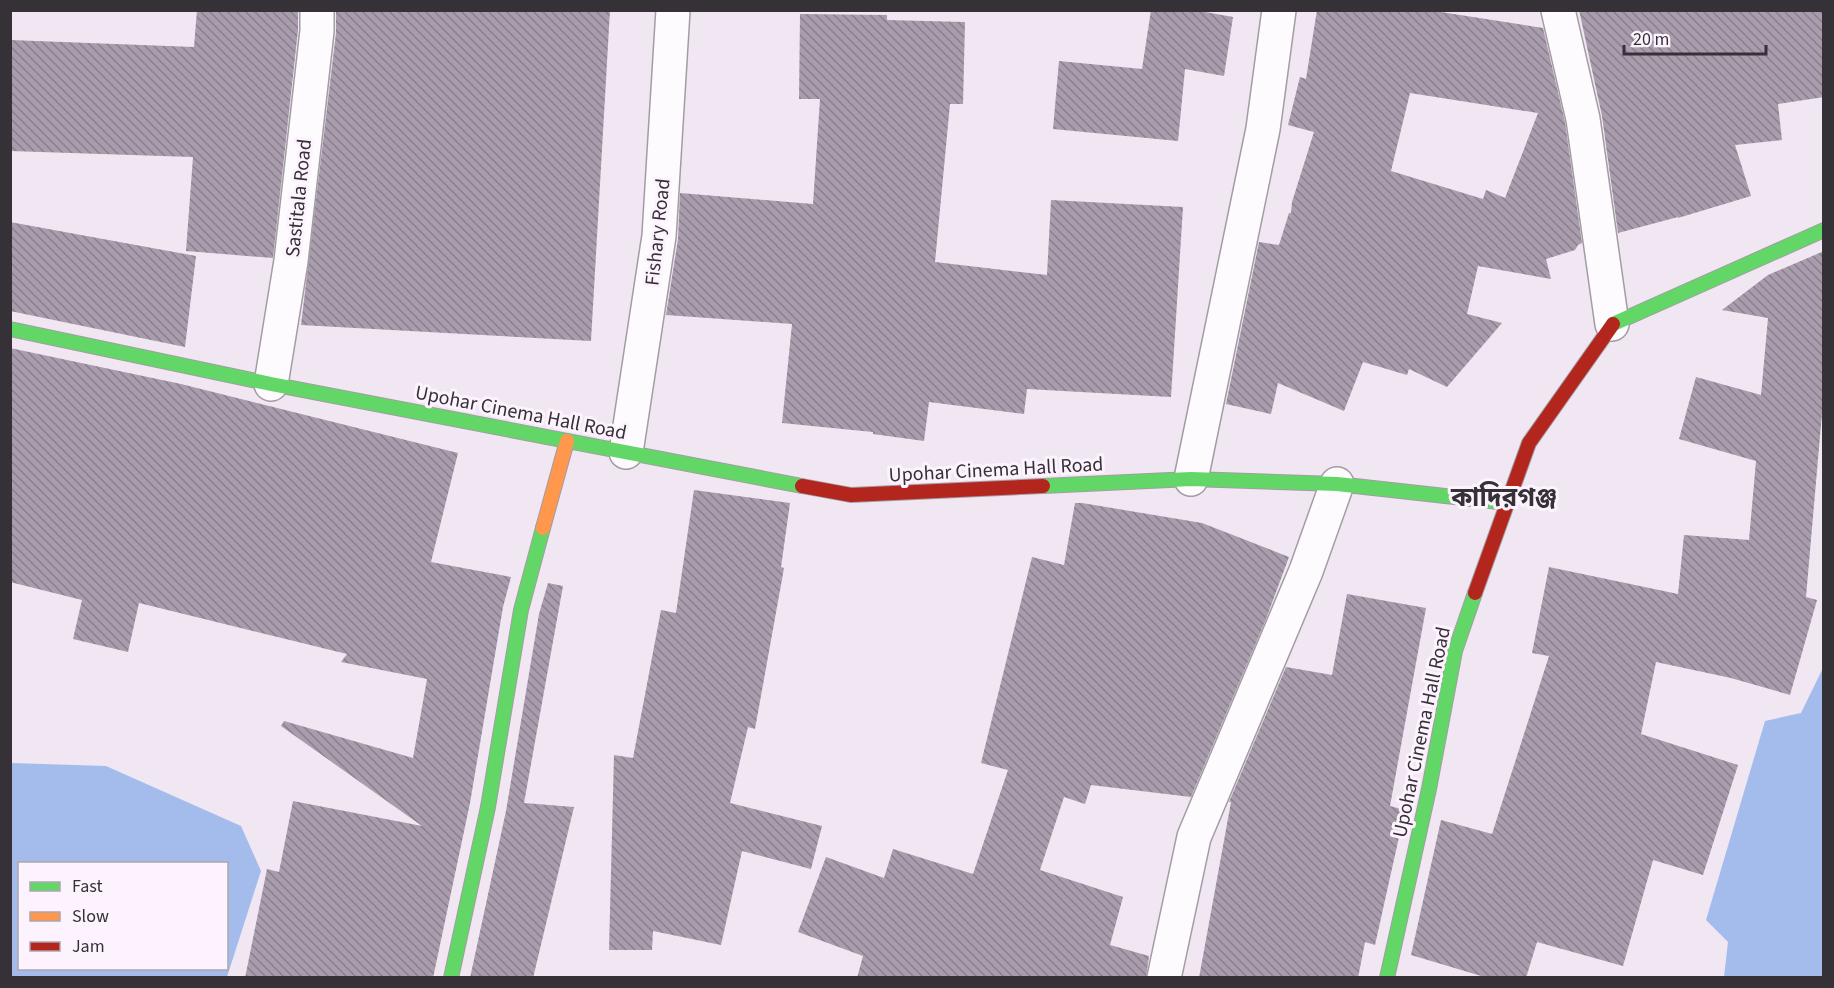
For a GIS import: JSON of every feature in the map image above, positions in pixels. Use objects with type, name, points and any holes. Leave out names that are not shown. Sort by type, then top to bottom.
[{"type":"street","name":"Sastitala Road","points":[[271,384],[291,261],[317,31],[317,10]]},
{"type":"street","name":"Fishary Road","points":[[626,452],[659,236],[673,10]]},
{"type":"street","points":[[1191,478],[1263,129],[1280,10]]},
{"type":"street","points":[[1558,10],[1583,119],[1611,324]]},
{"type":"street","points":[[1508,503],[1529,442],[1611,324],[1824,230]]},
{"type":"street","name":"Upohar Cinema Hall Road","points":[[10,330],[271,384],[851,495],[1191,478],[1336,484],[1508,503],[1455,651],[1429,789],[1386,978]]},
{"type":"street","points":[[451,978],[488,807],[521,610],[567,441]]},
{"type":"street","points":[[1164,978],[1194,837],[1306,571],[1336,484]]},
{"type":"water","points":[[1823,668],[1823,977],[1724,977],[1728,942],[1706,920],[1765,721],[1801,713]]},
{"type":"water","points":[[11,763],[106,766],[241,826],[261,871],[227,977],[11,977]]},
{"type":"building","points":[[197,10],[298,10],[298,30],[273,258],[186,251],[193,157],[10,151],[10,40],[194,47]]},
{"type":"building","points":[[336,10],[610,10],[591,341],[301,325],[336,33]]},
{"type":"building","points":[[1151,10],[1194,10],[1233,17],[1224,76],[1185,69],[1178,141],[1053,129],[1059,61],[1142,69]]},
{"type":"building","points":[[1317,10],[1428,10],[1543,28],[1565,122],[1582,243],[1575,250],[1546,259],[1551,279],[1478,266],[1467,314],[1502,323],[1447,387],[1409,369],[1407,375],[1363,362],[1344,411],[1278,383],[1271,414],[1226,404],[1259,242],[1279,245],[1289,213],[1291,213],[1292,202],[1314,132],[1288,125],[1300,77],[1306,79]],"holes":[[[1410,93],[1538,113],[1505,198],[1486,190],[1483,199],[1391,171]]]},
{"type":"building","points":[[1579,10],[1824,10],[1824,97],[1778,104],[1782,140],[1735,145],[1751,196],[1618,233],[1602,116]]},
{"type":"building","points":[[800,14],[887,15],[887,20],[965,22],[963,104],[950,104],[935,262],[1047,275],[1051,200],[1183,207],[1171,397],[1027,389],[1024,414],[929,402],[924,441],[873,434],[873,432],[782,423],[792,324],[666,315],[678,239],[680,193],[813,204],[820,99],[799,99]]},
{"type":"building","points":[[10,222],[196,256],[185,347],[10,311]]},
{"type":"building","points":[[1824,251],[1824,390],[1806,597],[1817,600],[1790,695],[1731,678],[1656,662],[1641,734],[1738,765],[1703,875],[1653,860],[1623,966],[1537,942],[1526,978],[1488,978],[1411,955],[1441,820],[1492,834],[1549,656],[1532,653],[1549,567],[1678,594],[1684,535],[1749,540],[1756,461],[1679,439],[1696,377],[1761,395],[1768,318],[1722,310],[1768,275]]},
{"type":"building","points":[[10,348],[181,384],[458,453],[431,562],[511,577],[503,607],[470,803],[433,978],[245,978],[267,869],[279,872],[293,801],[422,826],[281,726],[284,721],[413,758],[427,679],[341,662],[347,654],[139,603],[128,652],[73,639],[82,600],[10,582]]},
{"type":"building","points":[[694,490],[790,503],[781,567],[784,568],[755,729],[748,727],[730,803],[822,826],[811,869],[742,851],[721,945],[653,931],[652,950],[609,950],[614,755],[633,758],[661,610],[676,613]]},
{"type":"building","points":[[1075,503],[1202,523],[1289,557],[1266,619],[1191,797],[1091,785],[1085,804],[1064,797],[1040,870],[1123,897],[1110,945],[1149,956],[1146,978],[857,978],[863,956],[798,932],[826,857],[884,878],[893,849],[973,874],[1008,770],[981,763],[1032,557],[1064,565]]},
{"type":"building","points":[[548,583],[563,586],[524,803],[574,807],[533,978],[470,978],[506,811],[539,614]]},
{"type":"building","points":[[1347,594],[1426,608],[1390,806],[1405,810],[1375,945],[1365,942],[1358,978],[1199,978],[1231,802],[1229,802],[1286,667],[1332,675]]},
{"type":"traffic: fast","points":[[1613,324],[1824,230]]},
{"type":"traffic: fast","points":[[10,329],[271,384],[802,486]]},
{"type":"traffic: fast","points":[[1043,486],[1191,479],[1337,484],[1508,503]]},
{"type":"traffic: fast","points":[[451,978],[488,807],[521,610],[543,528]]},
{"type":"traffic: fast","points":[[1387,978],[1429,789],[1455,651],[1475,593]]},
{"type":"traffic: slow","points":[[543,528],[567,441]]},
{"type":"traffic: jam","points":[[1475,593],[1529,443],[1613,324]]},
{"type":"traffic: jam","points":[[802,486],[851,495],[1043,486]]},
{"type":"district","name":"কাদিরগঞ্জ","points":[[1504,497]]}]
